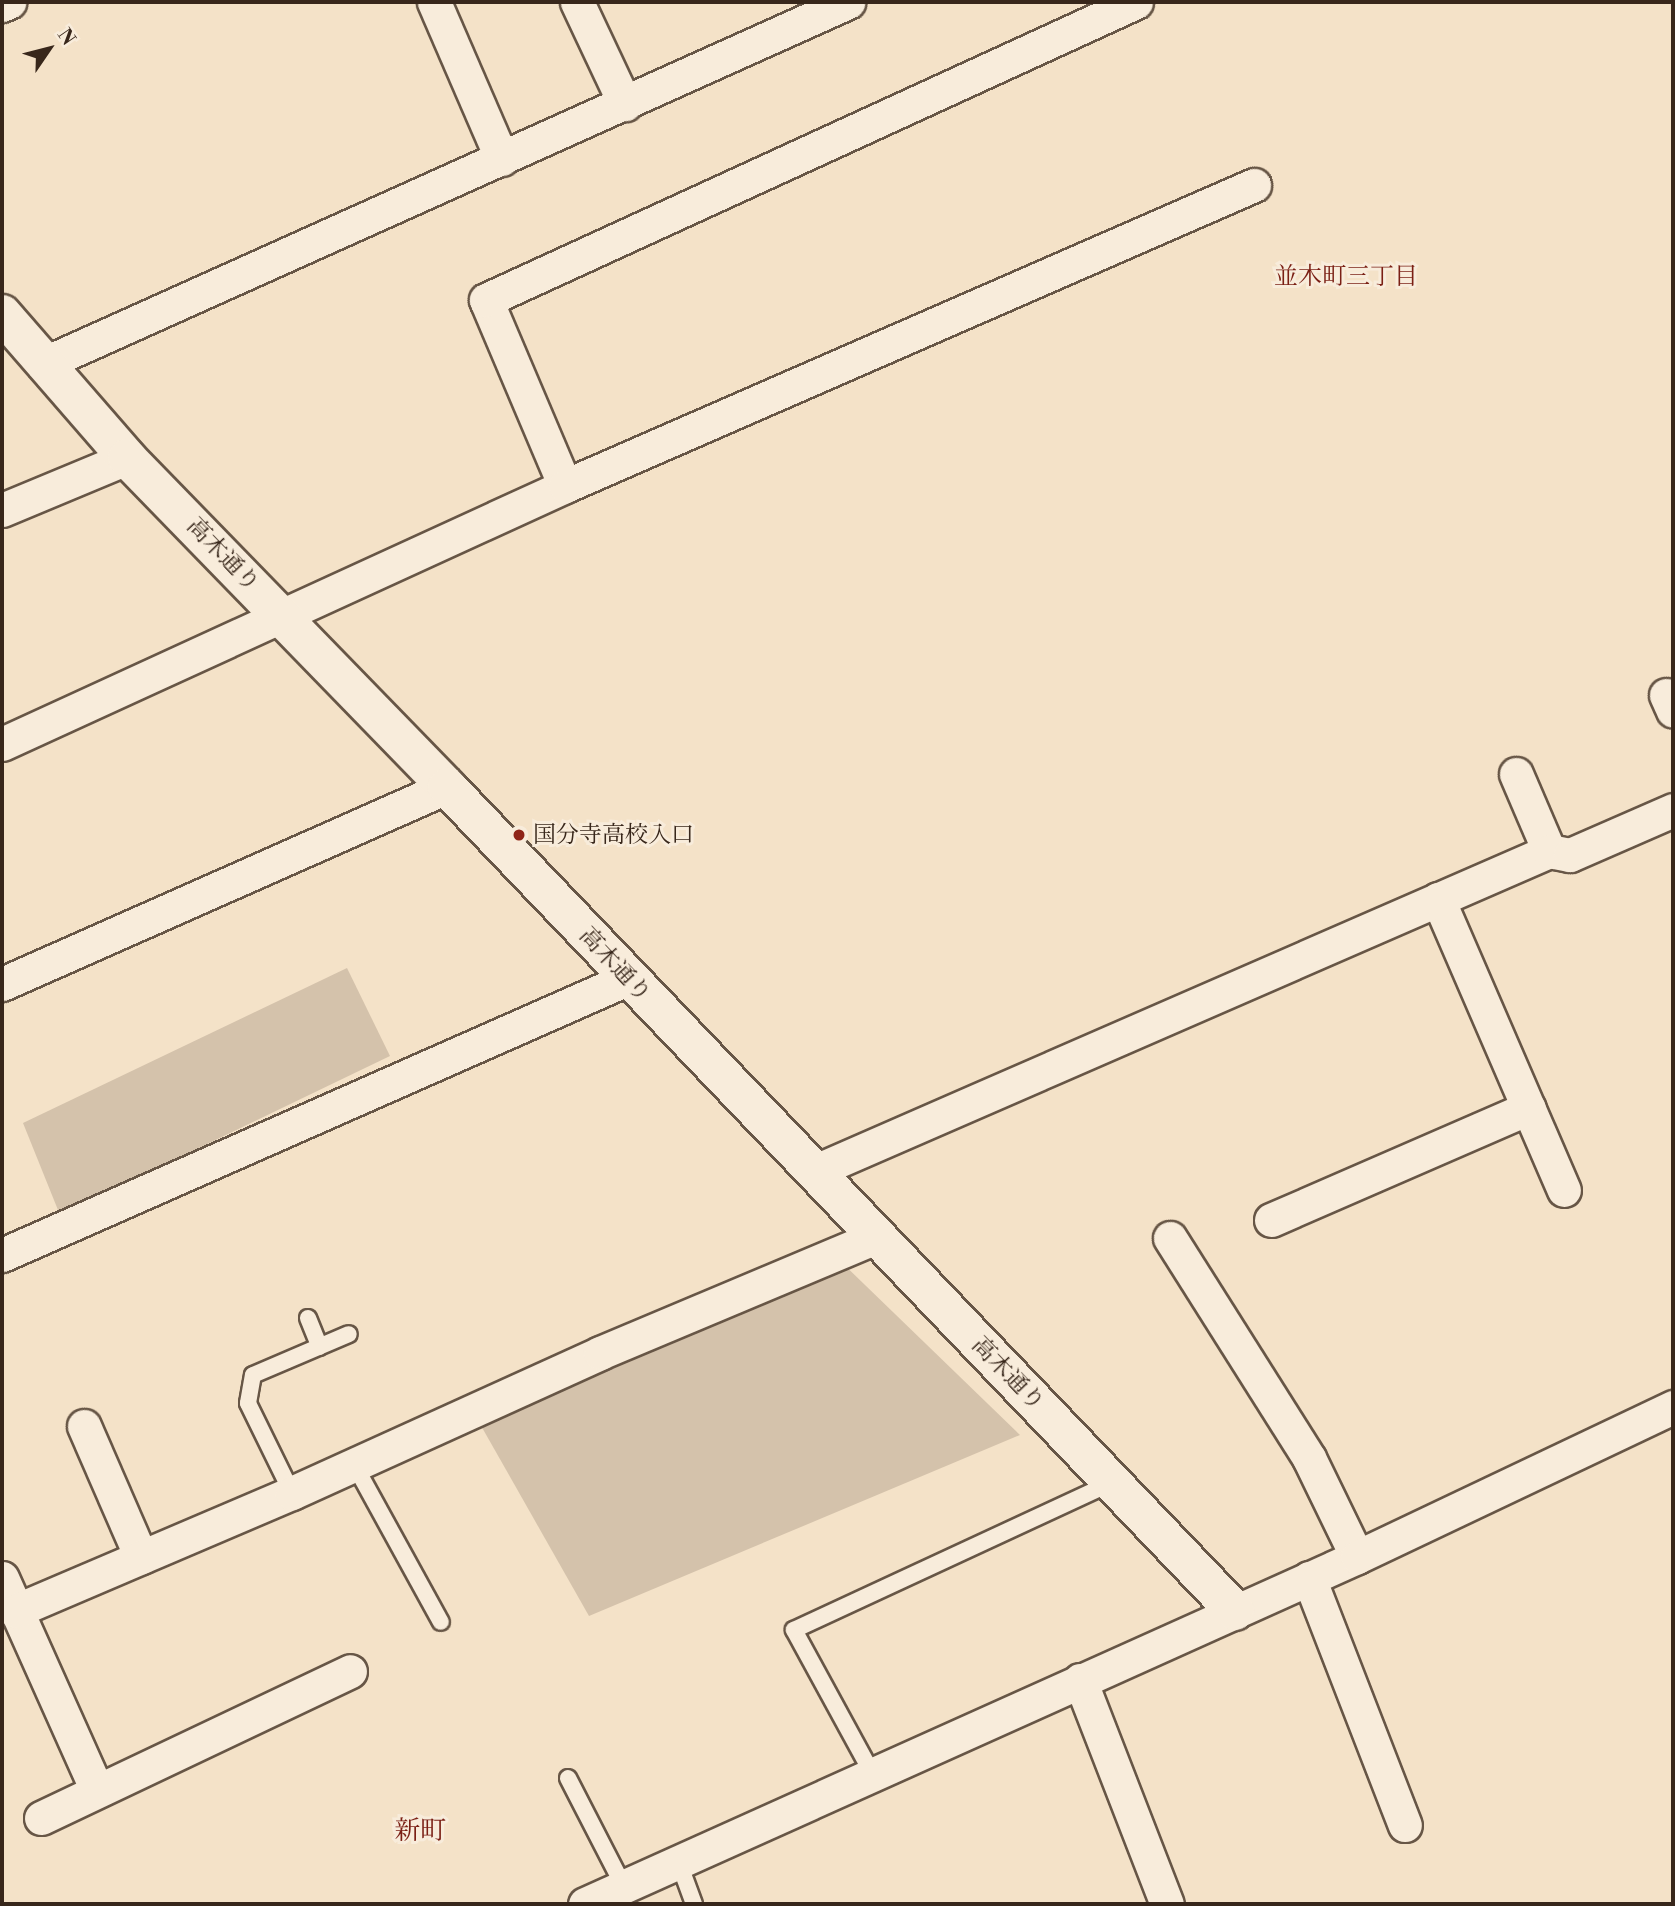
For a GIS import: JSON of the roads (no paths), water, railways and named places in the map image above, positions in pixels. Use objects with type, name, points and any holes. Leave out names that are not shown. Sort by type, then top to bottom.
[{"type":"street","points":[[2,5],[9,2]]},
{"type":"street","points":[[434,2],[502,159]]},
{"type":"street","points":[[577,2],[625,104]]},
{"type":"street","points":[[43,364],[848,2]]},
{"type":"street","points":[[565,486],[486,300],[1118,5]]},
{"type":"street","points":[[2,744],[565,486],[1254,185]]},
{"type":"street","name":"高木通り","points":[[2,314],[127,458],[284,617],[627,979],[1235,1611]]},
{"type":"street","points":[[2,510],[127,458]]},
{"type":"street","points":[[1516,774],[1549,851]]},
{"type":"street","points":[[2,984],[447,787]]},
{"type":"street","points":[[813,1172],[1549,851],[1570,855],[1673,810]]},
{"type":"street","points":[[1438,899],[1564,1190]]},
{"type":"street","points":[[2,1255],[627,979]]},
{"type":"street","points":[[1271,1220],[1529,1108]]},
{"type":"street","points":[[15,1611],[292,1493],[600,1353],[876,1237]]},
{"type":"street","points":[[1170,1238],[1309,1458],[1357,1557]]},
{"type":"street","points":[[585,1904],[1357,1557],[1673,1407]]},
{"type":"street","points":[[84,1426],[141,1557]]},
{"type":"street","points":[[2,1578],[97,1790]]},
{"type":"street","points":[[1309,1578],[1405,1825]]},
{"type":"street","points":[[41,1818],[350,1671]]},
{"type":"street","points":[[1080,1680],[1167,1904]]},
{"type":"lane","points":[[308,1318],[320,1347]]},
{"type":"lane","points":[[292,1493],[248,1403],[253,1375],[349,1334]]},
{"type":"lane","points":[[355,1464],[441,1622]]},
{"type":"lane","points":[[872,1773],[794,1630],[1112,1482]]},
{"type":"lane","points":[[568,1778],[624,1887]]},
{"type":"lane","points":[[679,1863],[694,1904]]},
{"type":"place","name":"国分寺高校入口","points":[[519,835]]},
{"type":"district","name":"並木町三丁目","points":[[1346,278]]},
{"type":"district","name":"新町","points":[[420,1832]]}]
